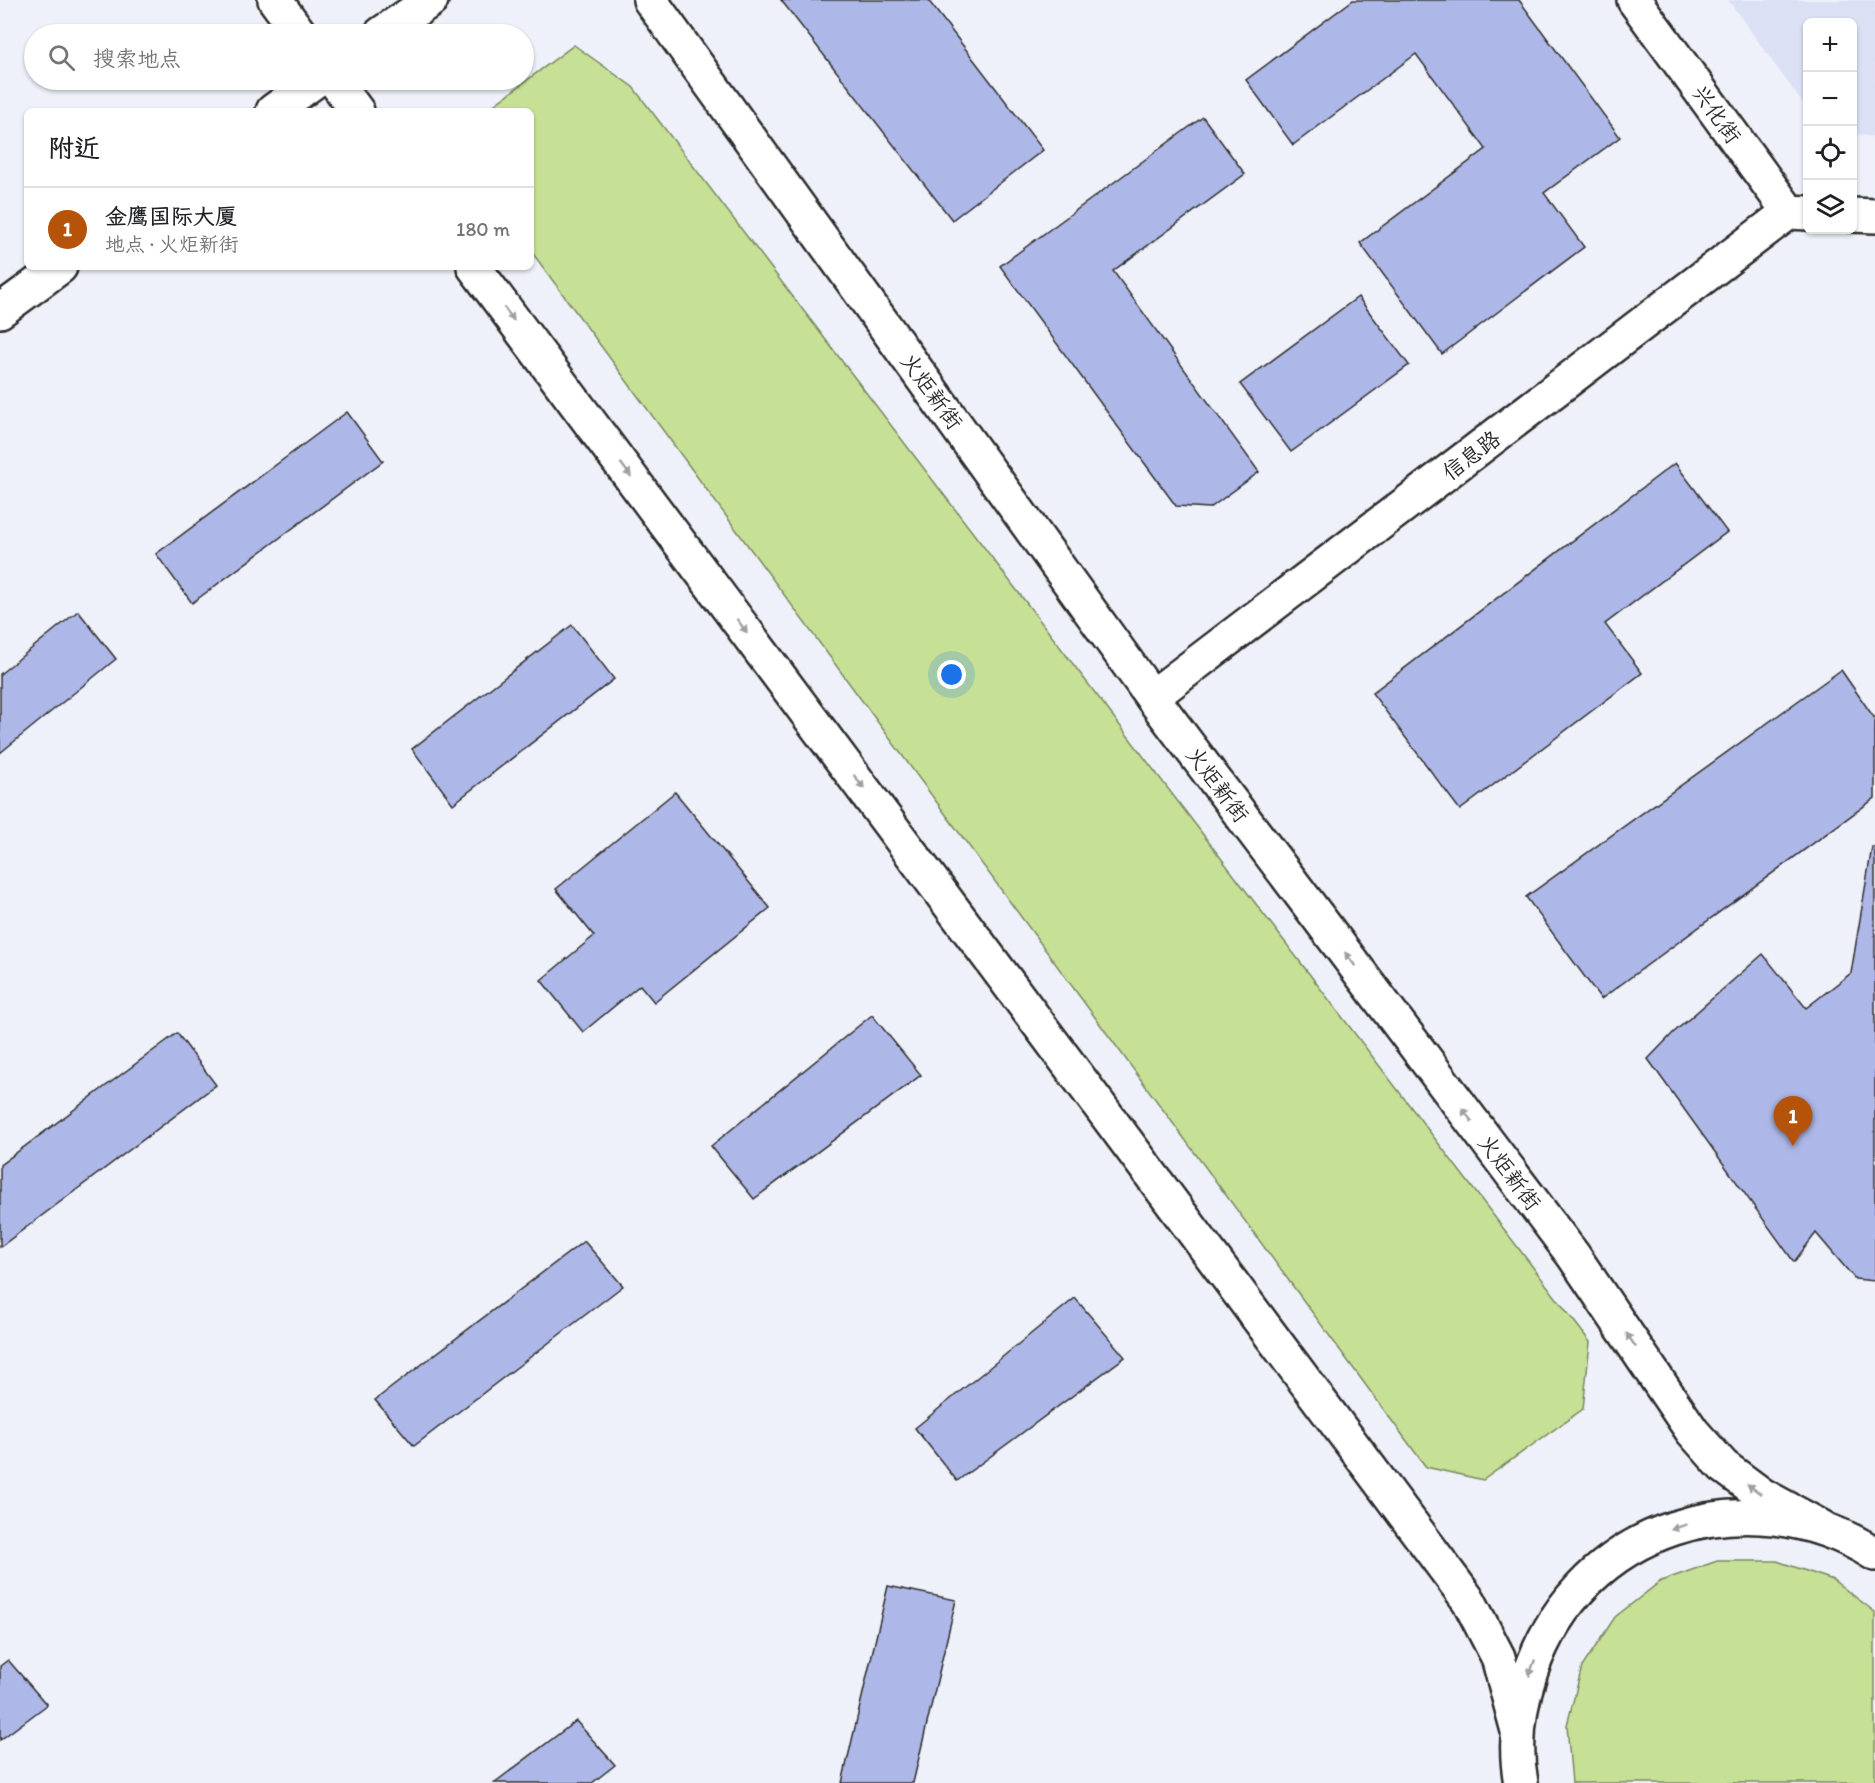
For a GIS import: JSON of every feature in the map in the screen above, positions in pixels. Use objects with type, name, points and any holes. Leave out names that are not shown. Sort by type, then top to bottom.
[{"type":"main road","points":[[275,0],[293,24]]},
{"type":"main road","points":[[396,24],[431,0]]},
{"type":"main road","name":"火炬新街","points":[[650,0],[1152,697],[1573,1255],[1692,1431],[1731,1472],[1762,1495],[1823,1528]]},
{"type":"main road","name":"兴化街","points":[[1634,0],[1798,213]]},
{"type":"main road","points":[[277,108],[302,90]]},
{"type":"main road","points":[[341,90],[355,108]]},
{"type":"main road","name":"信息路","points":[[1152,697],[1798,213]]},
{"type":"main road","points":[[1857,215],[1875,216]]},
{"type":"main road","points":[[0,311],[56,270]]},
{"type":"main road","points":[[476,270],[1469,1601],[1498,1657],[1518,1731]]},
{"type":"main road","points":[[1521,1783],[1518,1731],[1524,1690],[1538,1651],[1558,1616],[1571,1599],[1585,1583],[1616,1556],[1652,1536],[1691,1522],[1732,1516],[1774,1516],[1823,1528],[1870,1548]]},
{"type":"shaded area","points":[[1728,0],[1875,0],[1875,137],[1857,135],[1857,18],[1803,18],[1803,103]]},
{"type":"green space","points":[[574,45],[633,87],[1590,1342],[1583,1409],[1483,1480],[1426,1467],[534,255],[534,108],[490,108],[514,90],[534,90],[534,75]]},
{"type":"green space","points":[[1717,1561],[1777,1561],[1833,1580],[1875,1612],[1875,1783],[1572,1783],[1567,1725],[1582,1667],[1615,1617],[1661,1581]]},
{"type":"building","points":[[781,0],[928,0],[1043,150],[952,220]]},
{"type":"building","points":[[1353,0],[1519,0],[1620,137],[1544,193],[1584,247],[1442,354],[1360,243],[1486,149],[1416,54],[1293,145],[1246,80]]},
{"type":"building","points":[[1203,117],[1245,174],[1113,271],[1259,472],[1210,508],[1176,506],[1000,266]]},
{"type":"building","points":[[1358,297],[1409,365],[1291,452],[1240,384]]},
{"type":"building","points":[[347,412],[383,461],[192,603],[156,554]]},
{"type":"building","points":[[1675,463],[1727,532],[1605,624],[1642,673],[1460,810],[1372,693]]},
{"type":"building","points":[[78,611],[116,659],[0,753],[0,674]]},
{"type":"building","points":[[572,625],[614,679],[453,804],[412,749]]},
{"type":"building","points":[[1841,670],[1875,719],[1875,798],[1601,999],[1526,897]]},
{"type":"building","points":[[675,792],[770,908],[654,1002],[640,985],[583,1032],[541,980],[594,936],[556,889]]},
{"type":"building","points":[[1872,847],[1875,847],[1875,1281],[1855,1279],[1816,1233],[1794,1262],[1648,1059],[1673,1033],[1763,954],[1806,1008],[1851,973]]},
{"type":"building","points":[[872,1015],[921,1075],[754,1199],[711,1146]]},
{"type":"building","points":[[177,1033],[216,1085],[0,1247],[0,1165]]},
{"type":"building","points":[[584,1241],[623,1286],[414,1446],[375,1400]]},
{"type":"building","points":[[1075,1298],[1125,1357],[957,1481],[915,1428]]},
{"type":"building","points":[[888,1586],[956,1600],[913,1783],[842,1783]]},
{"type":"building","points":[[8,1660],[47,1705],[0,1740],[0,1666]]},
{"type":"building","points":[[576,1721],[615,1765],[592,1783],[494,1783]]},
{"type":"place","name":"金鹰国际大厦","points":[[1793,1146]]}]
